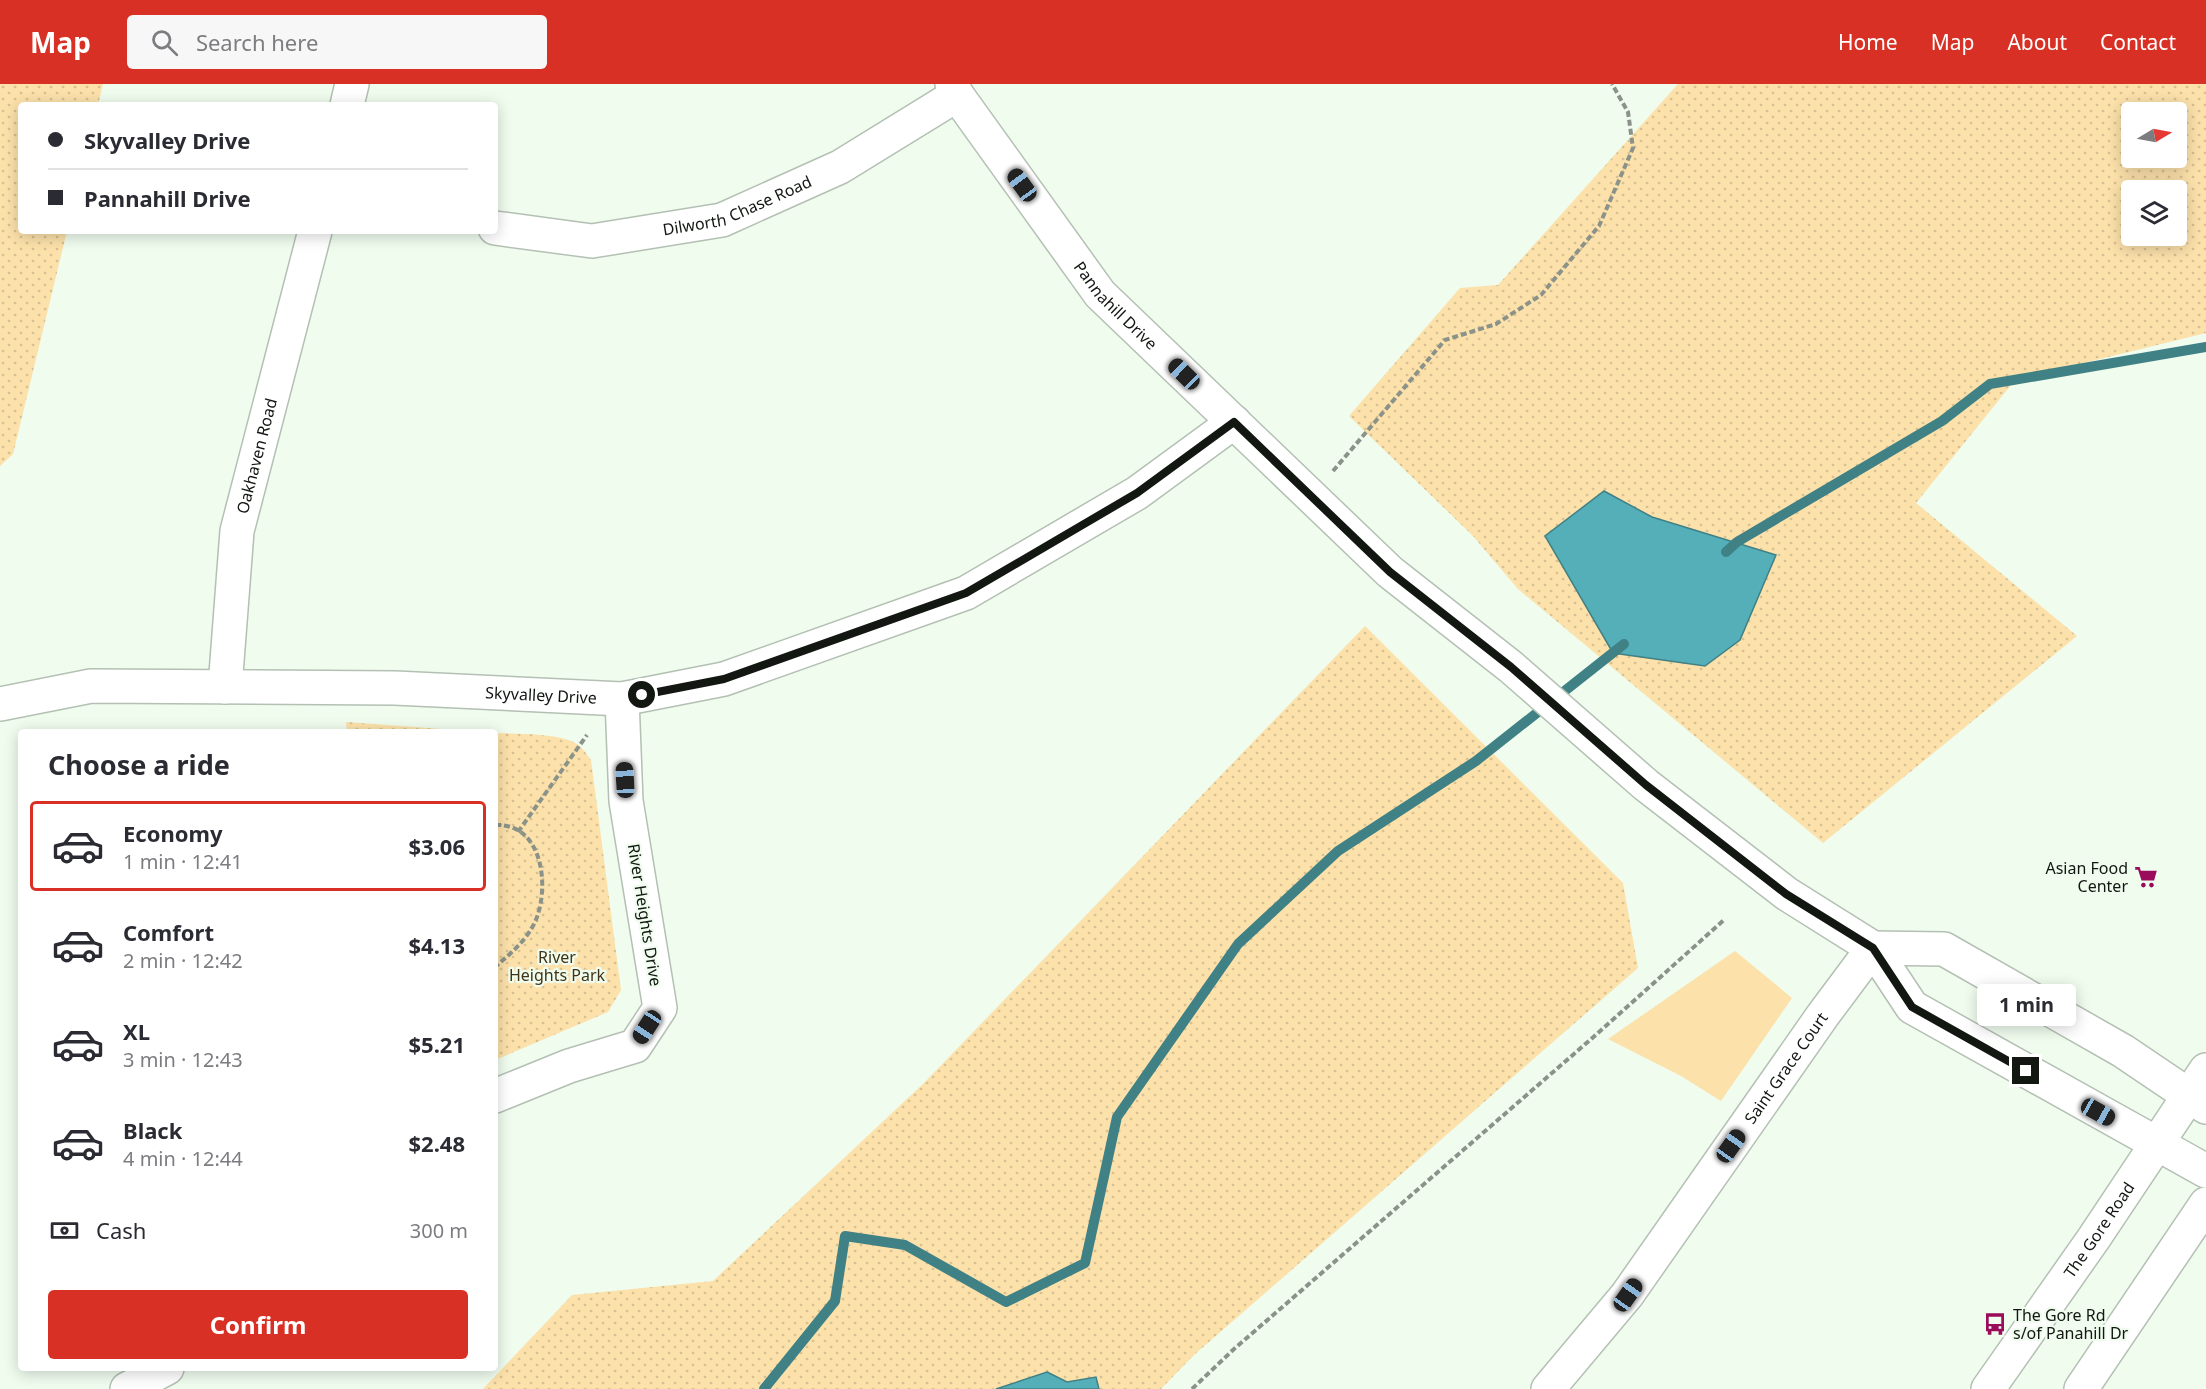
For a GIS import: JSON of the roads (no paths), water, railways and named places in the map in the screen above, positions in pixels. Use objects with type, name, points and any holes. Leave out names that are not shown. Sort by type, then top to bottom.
[{"type":"street","points":[[348,102],[352,84]]},
{"type":"street","name":"Dilworth Chase Road","points":[[498,228],[592,241],[722,220],[840,167],[954,89]]},
{"type":"street","name":"Pannahill Drive","points":[[954,89],[1100,294],[1390,572],[1511,667],[1646,785],[1786,894],[1873,948],[1912,1007],[2206,1171]]},
{"type":"street","name":"Oakhaven Road","points":[[225,687],[237,531],[314,234]]},
{"type":"street","name":"Skyvalley Drive","points":[[0,704],[90,686],[396,688],[622,699],[724,679],[966,593],[1137,493],[1234,422]]},
{"type":"street","name":"River Heights Drive","points":[[498,1095],[569,1066],[635,1046],[660,1008],[626,801],[622,699]]},
{"type":"street","points":[[1873,948],[1944,949],[2123,1051],[2200,1091]]},
{"type":"street","name":"Saint Grace Court","points":[[1548,1389],[1628,1295],[1822,1015],[1873,948]]},
{"type":"street","name":"The Gore Road","points":[[1988,1389],[2157,1144],[2200,1091]]},
{"type":"street","points":[[2080,1389],[2206,1204]]},
{"type":"street","points":[[127,1389],[161,1371]]},
{"type":"water","points":[[1604,491],[1652,517],[1776,555],[1740,640],[1705,666],[1613,653],[1545,536]]},
{"type":"water","points":[[1047,1372],[1067,1382],[1096,1377],[1099,1389],[996,1389]]},
{"type":"waterway","points":[[1726,552],[1737,542],[1942,421],[1990,384],[2206,347]]},
{"type":"waterway","points":[[764,1389],[835,1301],[845,1236],[905,1245],[1006,1302],[1085,1263],[1117,1117],[1238,944],[1338,851],[1476,761],[1624,644]]},
{"type":"place","name":"Asian Food Center","points":[[2146,877]]},
{"type":"place","name":"The Gore Rd s/of Panahill Dr","points":[[1995,1324]]},
{"type":"park label","name":"River Heights Park","points":[[557,966]]}]
